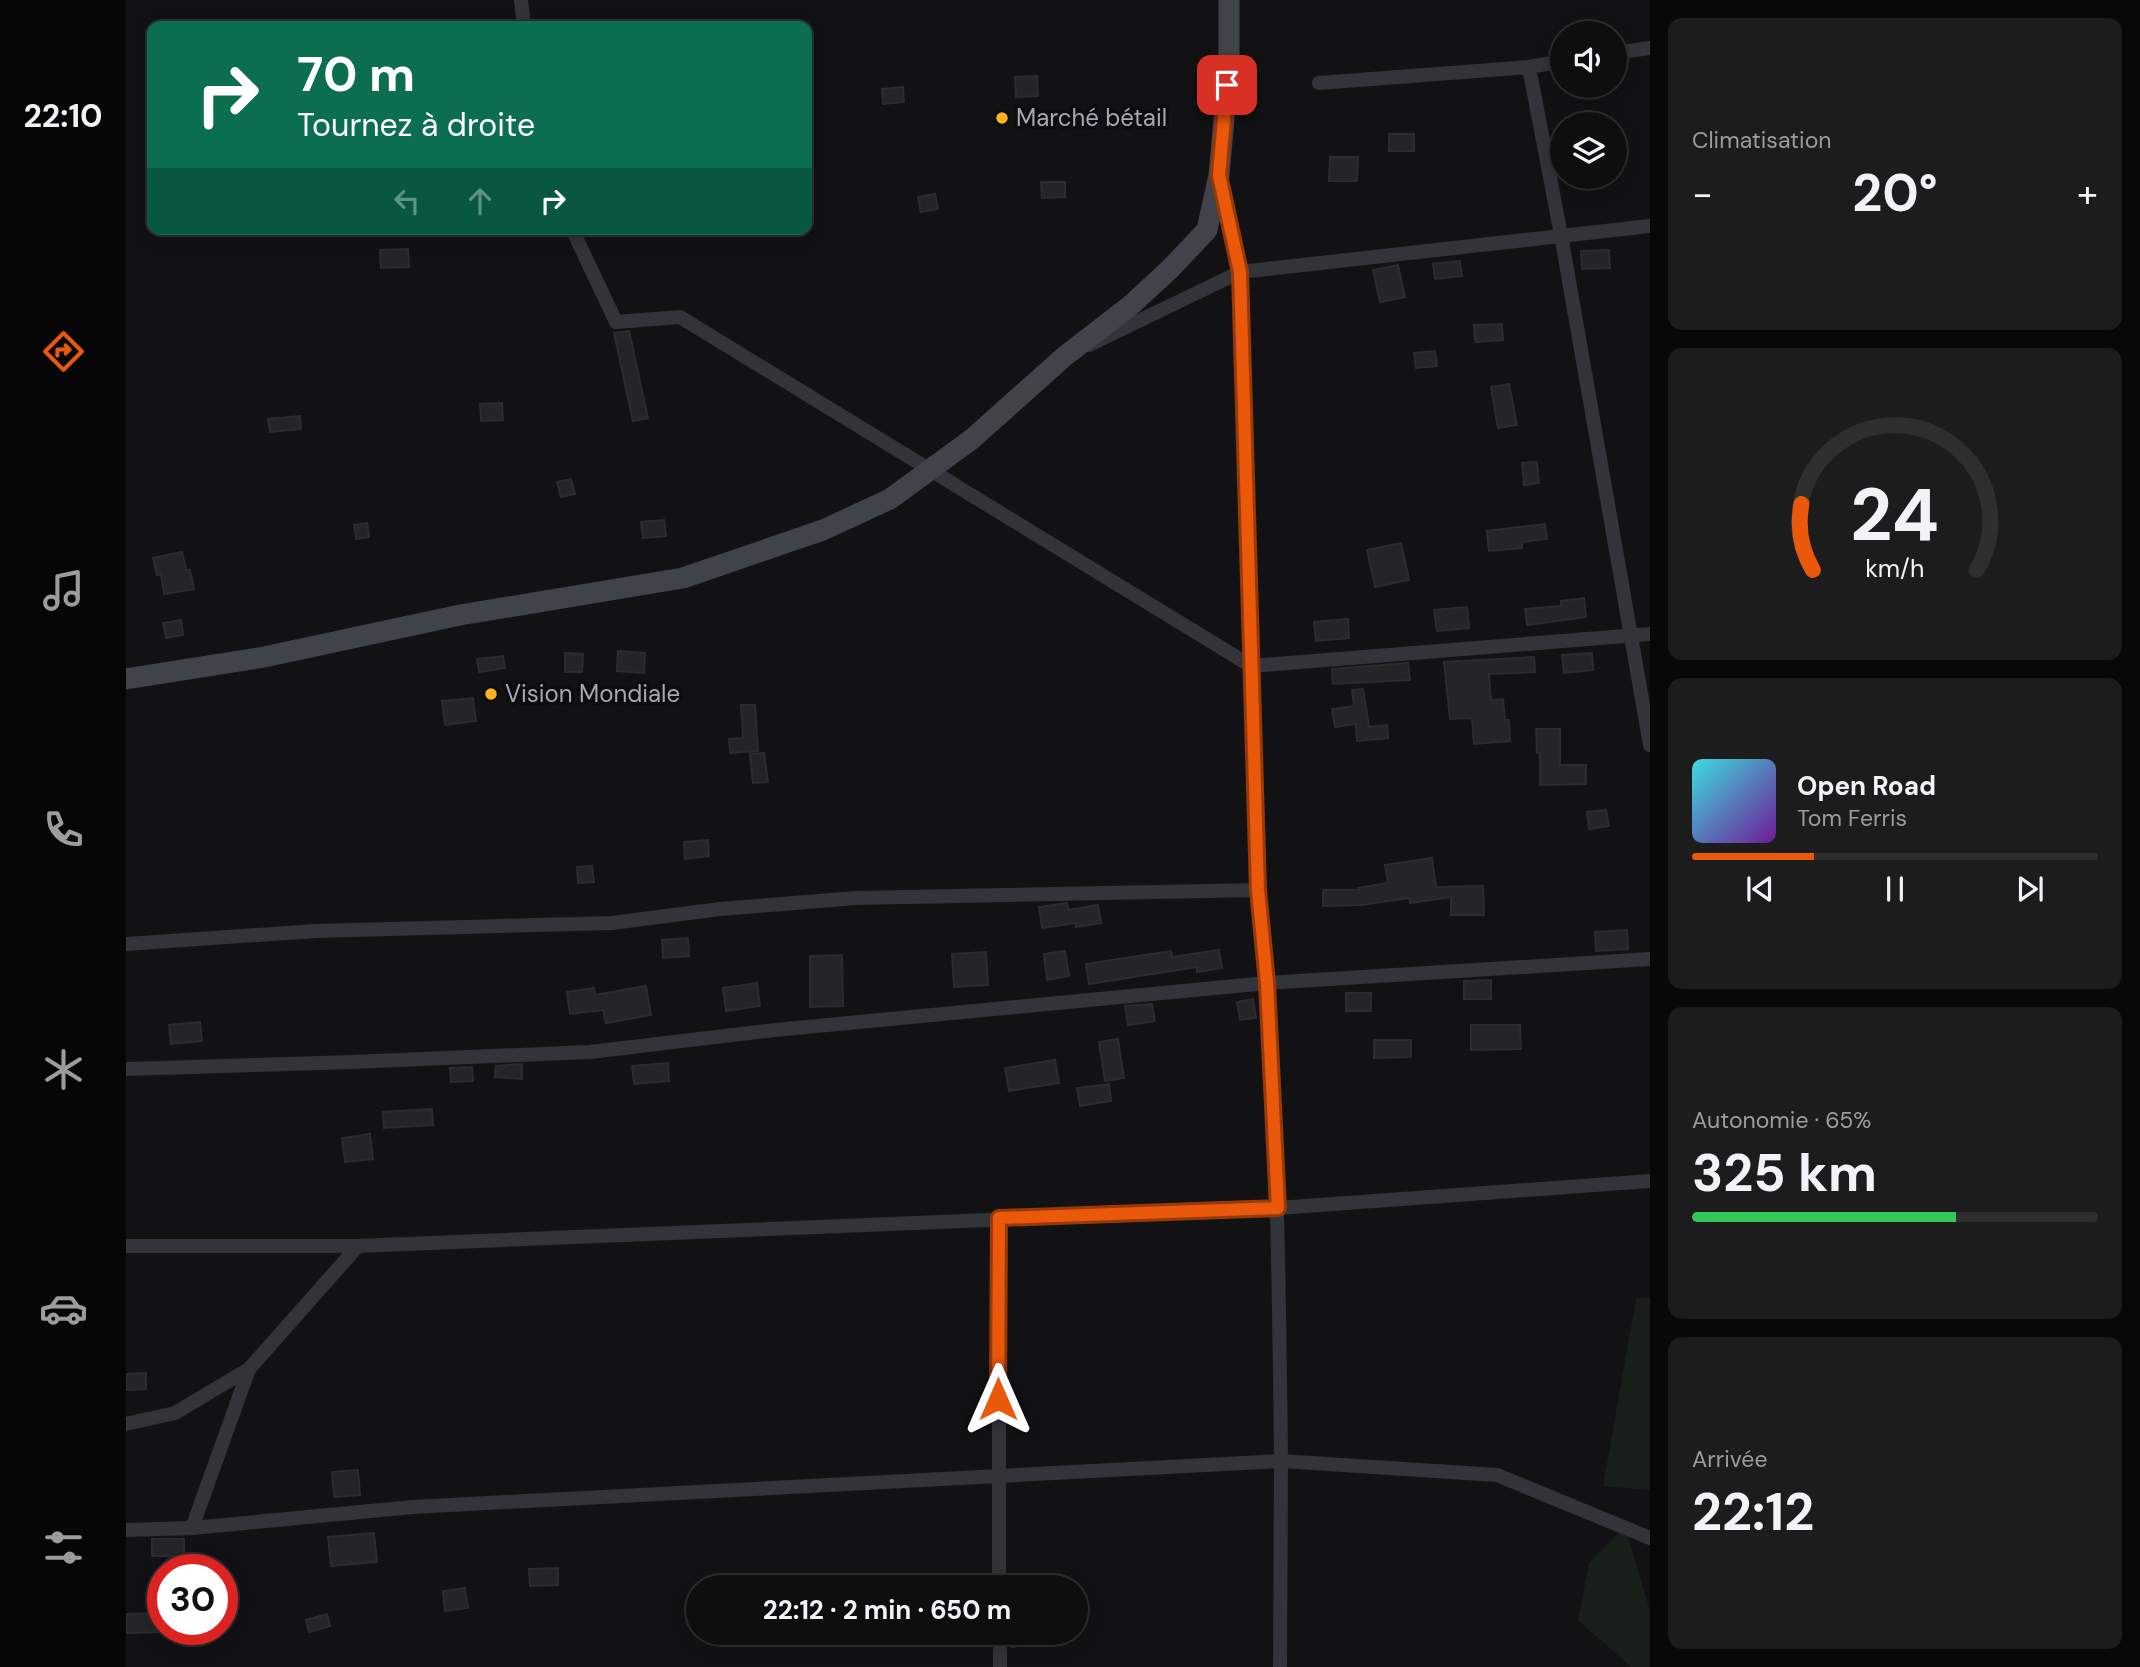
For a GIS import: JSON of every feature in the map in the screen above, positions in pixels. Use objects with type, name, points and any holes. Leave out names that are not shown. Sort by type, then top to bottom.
[{"type":"street","points":[[521,0],[523,21]]},
{"type":"street","points":[[126,679],[264,657],[546,599],[684,578],[823,530],[890,499],[972,439],[1065,356],[1131,306],[1171,270],[1207,230],[1219,175],[1229,62],[1228,0]]},
{"type":"street","points":[[1627,51],[1650,48]]},
{"type":"street","points":[[1319,83],[1550,63]]},
{"type":"street","points":[[1529,67],[1650,745]]},
{"type":"street","points":[[1219,175],[1240,272],[1258,890],[1267,983],[1278,1208],[1280,1667]]},
{"type":"street","points":[[1065,356],[1240,272],[1650,226]]},
{"type":"street","points":[[575,235],[616,322],[680,317],[1251,666],[1650,634]]},
{"type":"street","points":[[126,944],[316,931],[612,923],[720,909],[856,898],[1258,890]]},
{"type":"street","points":[[126,1069],[590,1052],[775,1030],[1267,983],[1650,959]]},
{"type":"street","points":[[126,1246],[358,1246],[1278,1208],[1650,1181]]},
{"type":"street","points":[[999,1218],[999,1575]]},
{"type":"street","points":[[126,1424],[175,1413],[249,1369],[358,1246]]},
{"type":"street","points":[[192,1528],[249,1369]]},
{"type":"street","points":[[126,1530],[192,1528],[412,1507],[1281,1461],[1497,1475],[1650,1538]]},
{"type":"street","points":[[1000,1645],[1000,1667]]},
{"type":"shaded area","points":[[1650,1297],[1650,1490],[1603,1486],[1636,1299]]},
{"type":"shaded area","points":[[1625,1527],[1650,1611],[1650,1667],[1631,1667],[1578,1620],[1589,1563]]},
{"type":"building","points":[[1037,76],[1038,96],[1016,97],[1015,77]]},
{"type":"building","points":[[903,87],[904,102],[883,104],[882,89]]},
{"type":"building","points":[[1389,134],[1414,134],[1414,151],[1389,151]]},
{"type":"building","points":[[1330,157],[1358,157],[1357,181],[1329,181]]},
{"type":"building","points":[[1041,182],[1065,182],[1065,197],[1042,198]]},
{"type":"building","points":[[935,194],[938,209],[921,212],[918,197]]},
{"type":"building","points":[[408,249],[409,267],[381,268],[380,250]]},
{"type":"building","points":[[1609,250],[1610,268],[1582,269],[1581,251]]},
{"type":"building","points":[[1460,261],[1462,276],[1435,279],[1433,264]]},
{"type":"building","points":[[1398,265],[1405,297],[1380,302],[1373,270]]},
{"type":"building","points":[[1502,324],[1503,340],[1475,342],[1474,325]]},
{"type":"building","points":[[629,331],[648,418],[633,421],[614,333]]},
{"type":"building","points":[[1435,351],[1437,366],[1416,368],[1414,353]]},
{"type":"building","points":[[1509,384],[1517,425],[1498,428],[1491,387]]},
{"type":"building","points":[[502,403],[503,420],[481,421],[480,404]]},
{"type":"building","points":[[300,416],[301,429],[270,432],[268,419]]},
{"type":"building","points":[[1537,462],[1539,483],[1524,485],[1522,463]]},
{"type":"building","points":[[571,479],[575,494],[561,497],[557,482]]},
{"type":"building","points":[[664,520],[666,536],[643,538],[641,522]]},
{"type":"building","points":[[367,523],[369,537],[356,539],[354,525]]},
{"type":"building","points":[[1545,524],[1547,539],[1522,542],[1522,548],[1489,551],[1487,531]]},
{"type":"building","points":[[1401,543],[1409,580],[1375,587],[1367,550]]},
{"type":"building","points":[[182,552],[194,589],[164,594],[161,574],[157,575],[153,558]]},
{"type":"building","points":[[1584,598],[1586,617],[1527,625],[1525,609],[1561,606],[1561,601]]},
{"type":"building","points":[[1467,607],[1469,628],[1437,631],[1434,610]]},
{"type":"building","points":[[1348,619],[1349,638],[1316,641],[1314,622]]},
{"type":"building","points":[[181,620],[183,635],[166,638],[163,623]]},
{"type":"building","points":[[618,651],[645,653],[644,673],[617,671]]},
{"type":"building","points":[[565,653],[583,654],[582,672],[565,672]]},
{"type":"building","points":[[1592,653],[1593,670],[1564,673],[1562,655]]},
{"type":"building","points":[[503,656],[505,668],[479,672],[477,659]]},
{"type":"building","points":[[1534,657],[1535,672],[1489,674],[1491,700],[1503,699],[1505,720],[1509,720],[1510,741],[1474,744],[1472,718],[1450,719],[1444,662]]},
{"type":"building","points":[[1408,663],[1410,680],[1333,684],[1332,669]]},
{"type":"building","points":[[1363,689],[1369,727],[1387,725],[1388,738],[1357,741],[1356,724],[1335,727],[1332,709],[1354,706],[1352,690]]},
{"type":"building","points":[[473,698],[476,721],[445,725],[442,701]]},
{"type":"building","points":[[741,705],[755,705],[758,751],[730,753],[729,739],[743,738]]},
{"type":"building","points":[[1536,729],[1560,729],[1560,765],[1586,765],[1586,784],[1540,785],[1540,753],[1537,753]]},
{"type":"building","points":[[764,753],[768,782],[753,783],[750,754]]},
{"type":"building","points":[[1606,810],[1609,826],[1589,829],[1587,812]]},
{"type":"building","points":[[708,840],[709,856],[685,859],[684,842]]},
{"type":"building","points":[[1432,858],[1436,887],[1483,886],[1484,915],[1451,915],[1451,897],[1410,903],[1409,898],[1361,905],[1323,906],[1323,890],[1359,890],[1358,888],[1388,883],[1385,865]]},
{"type":"building","points":[[592,866],[594,882],[578,883],[577,867]]},
{"type":"building","points":[[1067,903],[1068,910],[1098,905],[1101,923],[1076,927],[1075,923],[1042,928],[1039,907]]},
{"type":"building","points":[[1627,930],[1628,949],[1596,951],[1595,932]]},
{"type":"building","points":[[688,938],[689,956],[663,958],[662,940]]},
{"type":"building","points":[[1219,950],[1222,968],[1197,972],[1197,967],[1089,984],[1086,964],[1171,951],[1172,957]]},
{"type":"building","points":[[1065,951],[1069,976],[1047,980],[1044,954]]},
{"type":"building","points":[[986,952],[988,985],[954,987],[952,954]]},
{"type":"building","points":[[842,955],[843,1006],[810,1007],[810,956]]},
{"type":"building","points":[[1491,980],[1491,999],[1464,999],[1464,981]]},
{"type":"building","points":[[757,983],[760,1006],[726,1011],[723,988]]},
{"type":"building","points":[[646,986],[651,1015],[606,1023],[603,1010],[570,1014],[567,992],[594,988],[595,995]]},
{"type":"building","points":[[1346,993],[1371,993],[1371,1011],[1346,1011]]},
{"type":"building","points":[[1253,999],[1256,1018],[1240,1020],[1237,1002]]},
{"type":"building","points":[[1152,1004],[1155,1021],[1128,1025],[1125,1006]]},
{"type":"building","points":[[200,1022],[202,1041],[171,1044],[169,1025]]},
{"type":"building","points":[[1471,1025],[1520,1025],[1521,1049],[1471,1050]]},
{"type":"building","points":[[1118,1039],[1124,1078],[1105,1081],[1099,1042]]},
{"type":"building","points":[[1374,1040],[1411,1040],[1411,1057],[1374,1058]]},
{"type":"building","points":[[1055,1060],[1059,1083],[1009,1091],[1005,1068]]},
{"type":"building","points":[[668,1063],[669,1081],[634,1084],[632,1066]]},
{"type":"building","points":[[522,1064],[522,1079],[495,1077],[496,1066]]},
{"type":"building","points":[[472,1067],[473,1081],[451,1082],[450,1068]]},
{"type":"building","points":[[1109,1084],[1111,1101],[1080,1106],[1077,1088]]},
{"type":"building","points":[[432,1109],[433,1125],[384,1128],[383,1112]]},
{"type":"building","points":[[370,1134],[373,1159],[345,1162],[342,1138]]},
{"type":"building","points":[[146,1373],[146,1389],[126,1390],[126,1374]]},
{"type":"building","points":[[358,1470],[360,1495],[334,1497],[332,1472]]},
{"type":"building","points":[[374,1533],[377,1562],[331,1566],[328,1537]]},
{"type":"building","points":[[152,1539],[184,1539],[184,1554],[152,1554]]},
{"type":"building","points":[[558,1568],[558,1585],[530,1586],[529,1569]]},
{"type":"building","points":[[465,1588],[468,1608],[445,1611],[443,1591]]},
{"type":"building","points":[[147,1613],[147,1632],[126,1633],[126,1614]]},
{"type":"building","points":[[327,1614],[330,1626],[309,1632],[306,1620]]},
{"type":"place","name":"Marché bétail","points":[[1002,118]]},
{"type":"place","name":"Vision Mondiale","points":[[491,694]]},
{"type":"route","points":[[998,1399],[999,1218],[1278,1208],[1267,983],[1258,890],[1240,272],[1219,175],[1227,85]]}]
